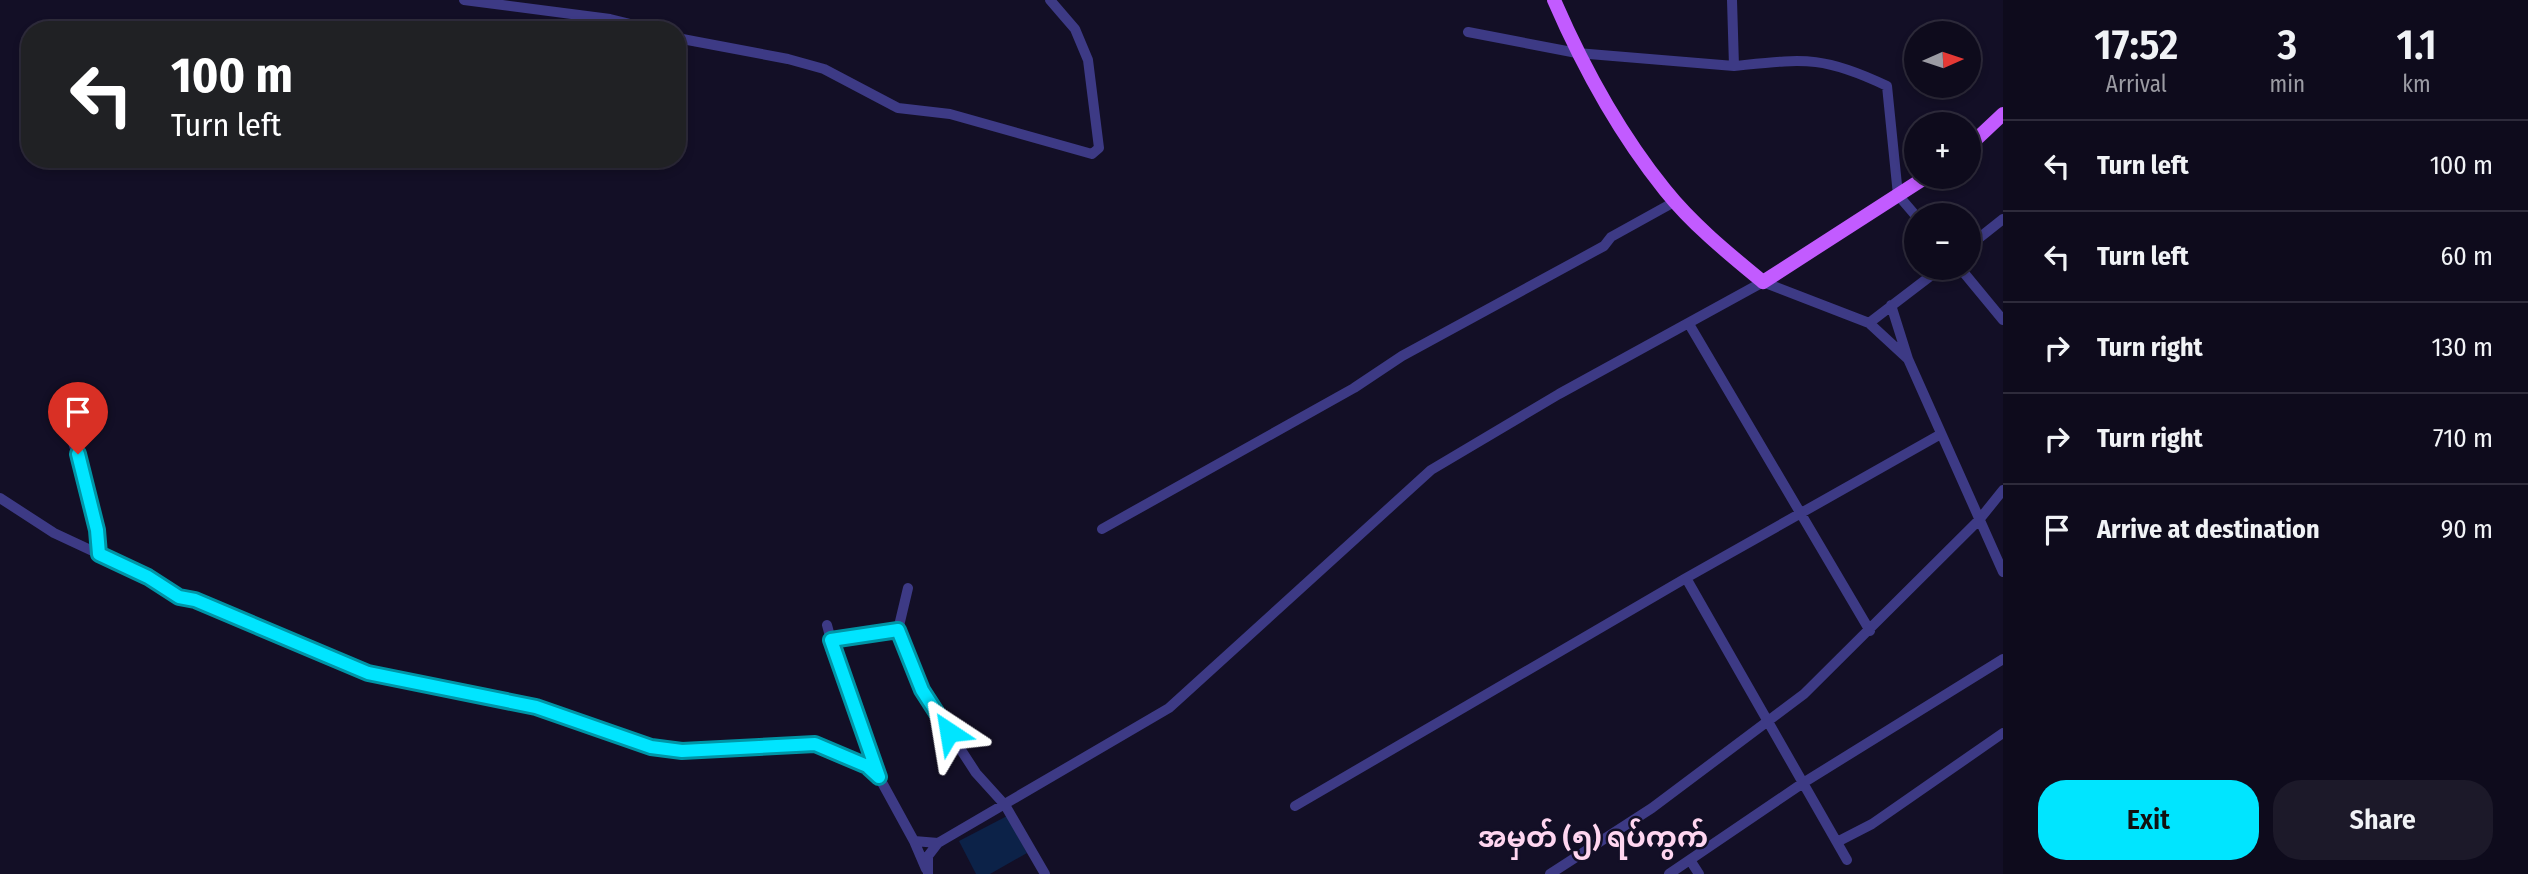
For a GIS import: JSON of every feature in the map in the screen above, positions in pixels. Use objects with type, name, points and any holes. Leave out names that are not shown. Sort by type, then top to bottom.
[{"type":"main road","points":[[1554,0],[1577,53],[1617,118],[1676,201],[1715,242],[1763,282],[1907,189]]},
{"type":"main road","points":[[1981,135],[2003,114]]},
{"type":"street","points":[[464,0],[618,21]]},
{"type":"street","points":[[686,40],[788,59],[824,69],[898,108],[950,114],[1092,154],[1098,148],[1087,60],[1075,29],[1050,0]]},
{"type":"street","points":[[1732,0],[1734,66]]},
{"type":"street","points":[[1468,32],[1577,53],[1734,66],[1799,59],[1827,62],[1851,69],[1887,86],[1898,195],[1905,203]]},
{"type":"street","points":[[1102,529],[1354,388],[1402,356],[1604,246],[1611,237],[1676,201]]},
{"type":"street","points":[[1981,236],[2003,219]]},
{"type":"street","points":[[1869,323],[1925,280]]},
{"type":"street","points":[[1970,280],[2003,320]]},
{"type":"street","points":[[927,871],[928,856],[938,843],[1169,708],[1431,470],[1559,394],[1763,282],[1869,323],[1908,359]]},
{"type":"street","points":[[1891,305],[1908,359],[2003,572]]},
{"type":"street","points":[[1689,324],[1870,631]]},
{"type":"street","points":[[70,432],[97,530],[99,554]]},
{"type":"street","points":[[1295,806],[1686,578],[1941,434]]},
{"type":"street","points":[[1550,874],[1652,808],[1769,722],[1870,631],[1979,520],[2003,490]]},
{"type":"street","points":[[0,498],[54,533],[148,577],[179,597],[195,600],[368,673],[536,707],[651,747],[682,751],[815,744],[867,766],[879,777]]},
{"type":"street","points":[[1686,578],[1847,860]]},
{"type":"street","points":[[908,588],[898,630],[922,690],[976,773],[1005,805],[1045,874]]},
{"type":"street","points":[[827,625],[879,777],[927,871]]},
{"type":"street","points":[[831,640],[898,630]]},
{"type":"street","points":[[1669,874],[1803,783],[2003,659]]},
{"type":"street","points":[[1837,842],[1872,824],[2003,733]]},
{"type":"street","points":[[914,841],[938,843]]},
{"type":"street","points":[[1690,860],[1699,874]]},
{"type":"water","points":[[1007,816],[1027,853],[990,874],[976,874],[959,841]]},
{"type":"district","name":"အမှတ် (၅) ရပ်ကွက်","points":[[1593,837]]},
{"type":"route","points":[[78,454],[97,530],[99,554],[148,577],[179,597],[195,600],[311,652],[368,673],[536,707],[651,747],[682,751],[815,744],[839,751],[867,766],[879,777],[831,640],[898,630],[922,690],[949,732]]}]
